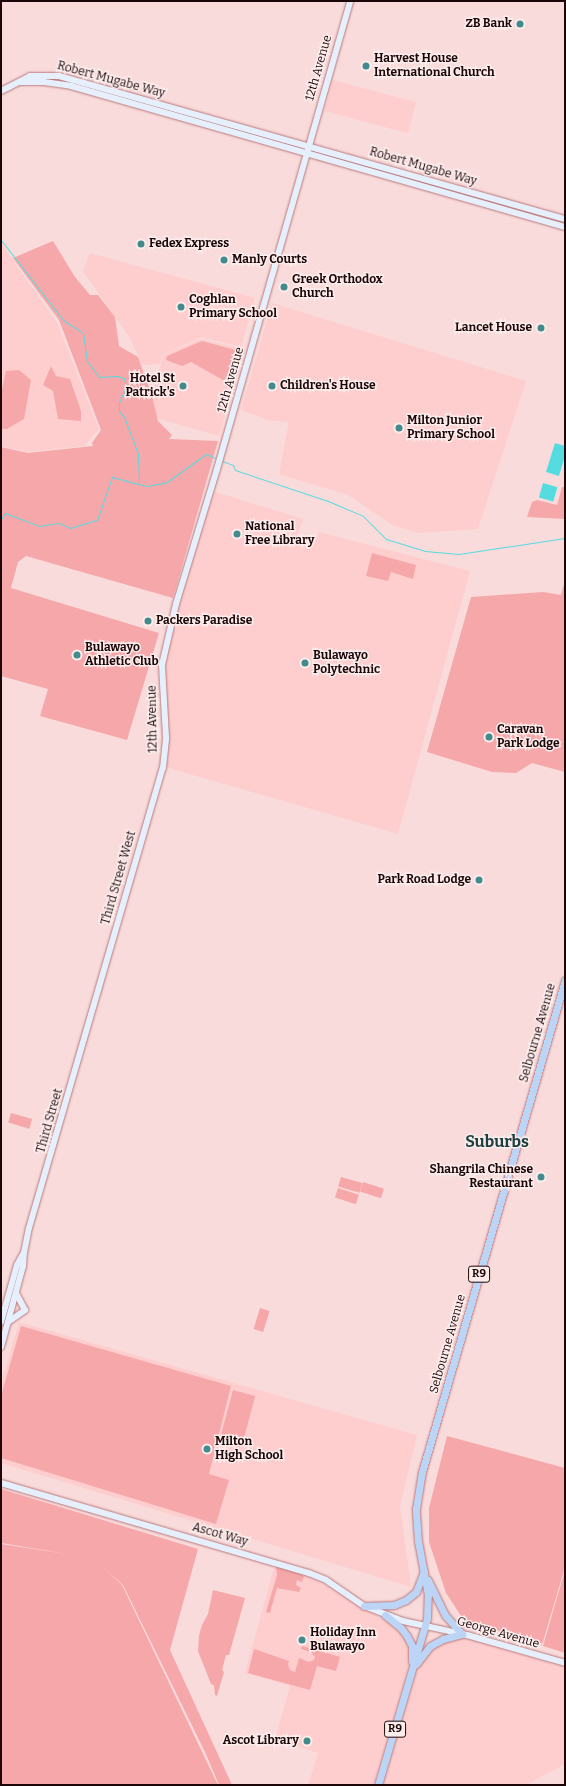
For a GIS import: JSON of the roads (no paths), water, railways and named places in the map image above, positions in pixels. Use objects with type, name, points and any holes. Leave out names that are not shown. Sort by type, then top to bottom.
[{"type":"highway","name":"Selbourne Avenue","points":[[425,1626],[428,1600],[418,1536],[416,1509],[422,1472],[565,980]]},
{"type":"highway","points":[[364,1606],[394,1605],[406,1600],[416,1592],[424,1571]]},
{"type":"highway","points":[[411,1674],[418,1660],[430,1646],[443,1639],[462,1634],[441,1609],[424,1571]]},
{"type":"highway","points":[[385,1615],[401,1628],[407,1636],[412,1651],[411,1674]]},
{"type":"highway","name":"R9","points":[[378,1785],[425,1626]]},
{"type":"main road","name":"12th Avenue","points":[[163,768],[166,737],[163,658],[176,604],[217,469],[350,1]]},
{"type":"main road","name":"Robert Mugabe Way","points":[[15,83],[30,76],[59,76],[565,219]]},
{"type":"main road","name":"Robert Mugabe Way","points":[[15,83],[44,82],[71,86],[565,227]]},
{"type":"main road","points":[[1,91],[15,83]]},
{"type":"main road","name":"Third Street West","points":[[97,996],[163,768]]},
{"type":"main road","name":"Third Street","points":[[1,1347],[3,1320],[23,1266],[24,1253],[97,996]]},
{"type":"main road","points":[[1,1297],[13,1292],[25,1310],[3,1320]]},
{"type":"main road","name":"Ascot Way","points":[[1,1483],[309,1573],[326,1580],[364,1606],[385,1615],[425,1626]]},
{"type":"main road","name":"George Avenue","points":[[425,1626],[462,1634],[565,1663]]},
{"type":"water","points":[[555,443],[565,446],[565,456],[559,476],[546,472]]},
{"type":"water","points":[[543,483],[557,487],[553,502],[539,497]]},
{"type":"waterway","points":[[1,240],[63,320],[83,333],[87,361],[99,377],[117,376],[124,378],[126,387],[119,402],[119,411],[124,417],[138,454],[139,484],[147,486],[167,482],[206,454],[217,459]]},
{"type":"waterway","points":[[222,461],[233,465],[235,470],[328,501],[363,516],[386,539],[425,551],[459,554],[565,538]]},
{"type":"waterway","points":[[1,519],[5,513],[39,526],[59,523],[70,528],[97,520],[112,477],[138,484]]},
{"type":"place","name":"ZB Bank","points":[[520,24]]},
{"type":"place","name":"Harvest House International Church","points":[[366,66]]},
{"type":"place","name":"Fedex Express","points":[[141,244]]},
{"type":"place","name":"Manly Courts","points":[[224,260]]},
{"type":"place","name":"Greek Orthodox Church","points":[[284,287]]},
{"type":"place","name":"Coghlan Primary School","points":[[181,307]]},
{"type":"place","name":"Lancet House","points":[[541,328]]},
{"type":"place","name":"Hotel St Patrick's","points":[[183,386]]},
{"type":"place","name":"Children's House","points":[[272,386]]},
{"type":"place","name":"Milton Junior Primary School","points":[[399,428]]},
{"type":"place","name":"National Free Library","points":[[237,534]]},
{"type":"place","name":"Packers Paradise","points":[[148,621]]},
{"type":"place","name":"Bulawayo Athletic Club","points":[[77,655]]},
{"type":"place","name":"Bulawayo Polytechnic","points":[[305,663]]},
{"type":"place","name":"Caravan Park Lodge","points":[[489,737]]},
{"type":"place","name":"Park Road Lodge","points":[[479,880]]},
{"type":"place","name":"Shangrila Chinese Restaurant","points":[[541,1177]]},
{"type":"place","name":"Milton High School","points":[[207,1449]]},
{"type":"place","name":"Holiday Inn Bulawayo","points":[[302,1640]]},
{"type":"place","name":"Ascot Library","points":[[307,1741]]},
{"type":"district","name":"Suburbs","points":[[497,1142]]}]
